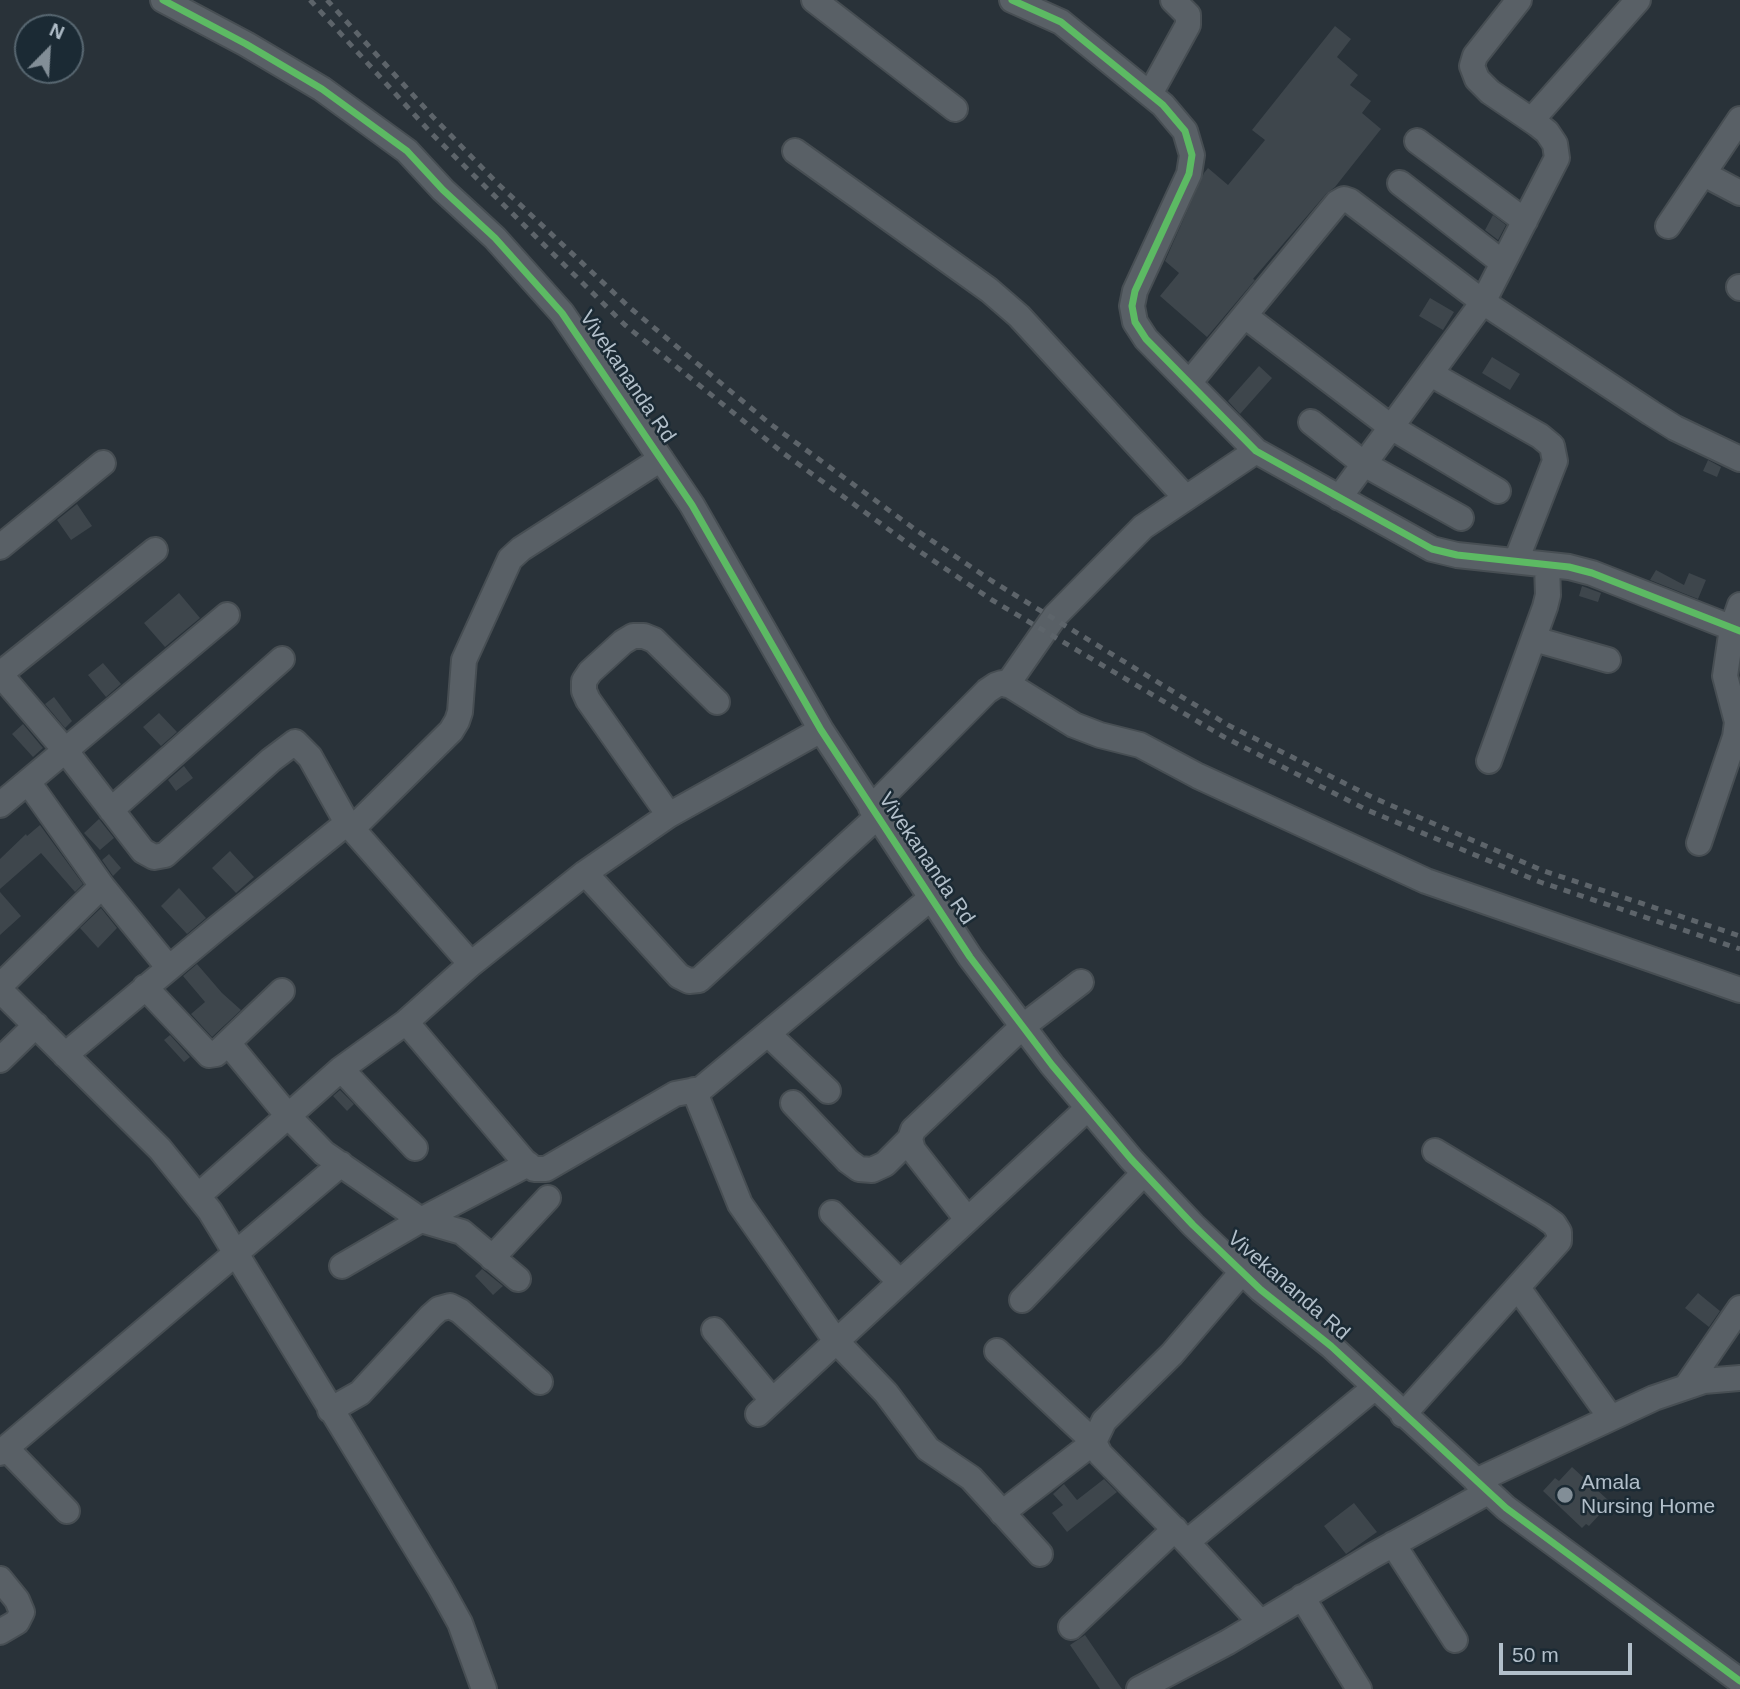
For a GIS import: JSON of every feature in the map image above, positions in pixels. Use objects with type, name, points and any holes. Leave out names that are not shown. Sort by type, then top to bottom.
[{"type":"street","name":"Vivekananda Rd","points":[[163,0],[246,44],[322,89],[407,151],[443,190],[495,238],[562,313],[698,515],[821,730],[931,898],[1022,1027],[1144,1173],[1193,1225],[1261,1290],[1331,1346],[1482,1486],[1737,1683]]},
{"type":"street","points":[[814,0],[955,109]]},
{"type":"street","points":[[1150,94],[1188,25],[1188,15],[1173,0]]},
{"type":"street","points":[[1339,498],[1483,302],[1557,158],[1555,144],[1547,132],[1490,92],[1476,79],[1472,66],[1475,55],[1519,0]]},
{"type":"street","points":[[1536,124],[1542,105],[1638,0]]},
{"type":"street","points":[[1014,1],[1061,22],[1150,94],[1185,131],[1192,155],[1189,174],[1135,291],[1132,306],[1135,322],[1146,339],[1256,451],[1432,549],[1457,555],[1592,573],[1737,621],[1725,676],[1737,722],[1735,737],[1699,843]]},
{"type":"street","points":[[1668,226],[1740,119]]},
{"type":"street","points":[[1417,141],[1525,221]]},
{"type":"street","points":[[795,150],[989,290],[1019,316],[1186,498]]},
{"type":"street","points":[[1704,174],[1740,193]]},
{"type":"street","points":[[1400,183],[1503,262]]},
{"type":"street","points":[[1189,383],[1337,203],[1344,199],[1483,302],[1675,428],[1740,459]]},
{"type":"street","points":[[1245,316],[1391,427],[1498,491]]},
{"type":"street","points":[[1431,374],[1540,436],[1552,446],[1555,461],[1516,561]]},
{"type":"street","points":[[1311,422],[1364,464],[1461,518]]},
{"type":"street","points":[[1007,685],[1055,616],[1143,527],[1256,451]]},
{"type":"street","points":[[65,1055],[145,987],[349,826],[451,731],[460,712],[464,660],[510,559],[661,459]]},
{"type":"street","points":[[0,547],[103,463]]},
{"type":"street","points":[[155,550],[0,674],[65,750],[143,851],[154,857],[165,855],[271,760],[295,742],[310,757],[349,826],[471,964]]},
{"type":"street","points":[[1489,761],[1548,595],[1547,565]]},
{"type":"street","points":[[0,805],[227,615]]},
{"type":"street","points":[[669,815],[588,700],[584,681],[590,672],[623,642],[633,636],[644,636],[654,640],[717,702]]},
{"type":"street","points":[[1534,639],[1608,660]]},
{"type":"street","points":[[111,810],[282,659]]},
{"type":"street","points":[[584,873],[679,976],[689,981],[699,980],[874,813],[987,691],[996,685],[1007,685],[1074,725],[1100,735],[1140,744],[1198,776],[1448,890],[1740,990]]},
{"type":"street","points":[[199,1195],[341,1069],[406,1022],[471,964],[584,873],[669,815],[821,730]]},
{"type":"street","points":[[28,782],[102,886],[169,968]]},
{"type":"street","points":[[102,886],[0,988],[160,1149],[199,1195],[440,1587],[460,1623],[482,1682],[503,1689]]},
{"type":"street","points":[[406,1022],[528,1164],[534,1169],[546,1170],[676,1094],[701,1089],[931,898]]},
{"type":"street","points":[[793,1103],[848,1161],[859,1169],[872,1170],[885,1164],[910,1139],[913,1130],[922,1120],[1022,1027],[1081,982]]},
{"type":"street","points":[[145,987],[209,1055],[216,1054],[282,991]]},
{"type":"street","points":[[0,1060],[36,1025]]},
{"type":"street","points":[[768,1034],[828,1091]]},
{"type":"street","points":[[228,1043],[311,1142],[421,1220],[462,1232],[518,1279]]},
{"type":"street","points":[[341,1069],[415,1148]]},
{"type":"street","points":[[694,1090],[740,1205],[835,1341],[886,1394],[928,1449],[971,1478],[1040,1554]]},
{"type":"street","points":[[714,1329],[765,1407],[1088,1108]]},
{"type":"street","points":[[910,1139],[913,1150],[967,1219]]},
{"type":"street","points":[[1403,1415],[1559,1241],[1559,1232],[1544,1216],[1435,1151]]},
{"type":"street","points":[[67,1511],[3,1451],[341,1164]]},
{"type":"street","points":[[342,1266],[421,1220],[528,1164]]},
{"type":"street","points":[[1022,1300],[1144,1173]]},
{"type":"street","points":[[492,1258],[548,1198]]},
{"type":"street","points":[[832,1213],[900,1282]]},
{"type":"street","points":[[1002,1513],[1094,1442],[1104,1421],[1172,1354],[1242,1272]]},
{"type":"street","points":[[1518,1287],[1611,1418]]},
{"type":"street","points":[[330,1410],[359,1393],[431,1316],[439,1309],[450,1306],[460,1311],[540,1382]]},
{"type":"street","points":[[1686,1387],[1740,1308]]},
{"type":"street","points":[[997,1351],[1094,1442],[1100,1454],[1181,1536],[1260,1622]]},
{"type":"street","points":[[1139,1689],[1393,1544],[1482,1486],[1611,1418],[1654,1398],[1704,1381],[1740,1378]]},
{"type":"street","points":[[1071,1628],[1181,1536],[1374,1388]]},
{"type":"street","points":[[1393,1544],[1455,1640]]},
{"type":"street","points":[[0,1578],[17,1600],[22,1612],[17,1622],[0,1632]]},
{"type":"street","points":[[1302,1597],[1359,1689]]},
{"type":"building","points":[[1335,26],[1351,39],[1337,57],[1358,75],[1350,85],[1371,101],[1362,113],[1381,129],[1207,337],[1160,296],[1179,273],[1165,261],[1204,173],[1208,168],[1228,185],[1265,140],[1252,130]]},
{"type":"building","points":[[1493,215],[1506,225],[1498,240],[1485,230]]},
{"type":"building","points":[[1430,298],[1454,312],[1443,330],[1419,316]]},
{"type":"building","points":[[1492,357],[1520,374],[1510,390],[1482,373]]},
{"type":"building","points":[[1259,366],[1272,378],[1240,414],[1228,401]]},
{"type":"building","points":[[1708,460],[1721,467],[1717,477],[1703,471]]},
{"type":"building","points":[[77,504],[92,526],[71,540],[57,520]]},
{"type":"building","points":[[1656,570],[1684,585],[1689,573],[1706,580],[1698,599],[1650,580]]},
{"type":"building","points":[[1582,586],[1601,593],[1598,602],[1579,596]]},
{"type":"building","points":[[179,593],[200,618],[165,647],[144,623]]},
{"type":"building","points":[[103,663],[121,684],[106,697],[88,675]]},
{"type":"building","points":[[54,697],[72,721],[65,728],[45,704]]},
{"type":"building","points":[[159,713],[177,732],[161,746],[143,727]]},
{"type":"building","points":[[23,724],[43,748],[33,757],[12,734]]},
{"type":"building","points":[[184,766],[193,778],[176,791],[168,780]]},
{"type":"building","points":[[99,819],[114,838],[100,850],[84,833]]},
{"type":"building","points":[[40,825],[83,884],[75,892],[41,853],[0,889],[0,859],[26,834],[27,836]]},
{"type":"building","points":[[230,851],[254,877],[236,893],[212,868]]},
{"type":"building","points":[[109,854],[121,868],[113,876],[102,860]]},
{"type":"building","points":[[179,888],[206,918],[187,934],[161,906]]},
{"type":"building","points":[[0,892],[21,916],[0,935]]},
{"type":"building","points":[[101,908],[117,928],[98,948],[80,928]]},
{"type":"building","points":[[197,964],[241,1010],[212,1037],[191,1014],[205,1002],[183,976]]},
{"type":"building","points":[[170,1035],[190,1057],[184,1062],[164,1040]]},
{"type":"building","points":[[340,1090],[354,1104],[347,1111],[333,1096]]},
{"type":"building","points":[[482,1269],[503,1286],[493,1295],[475,1276]]},
{"type":"building","points":[[1698,1293],[1720,1311],[1709,1327],[1685,1308]]},
{"type":"building","points":[[1572,1467],[1608,1500],[1600,1509],[1602,1512],[1589,1526],[1586,1524],[1582,1528],[1543,1491],[1555,1478],[1559,1481]]},
{"type":"building","points":[[1104,1479],[1117,1492],[1067,1532],[1052,1513],[1063,1505],[1053,1494],[1064,1484],[1077,1500]]},
{"type":"building","points":[[1354,1503],[1377,1532],[1346,1554],[1324,1526]]},
{"type":"building","points":[[1085,1635],[1122,1689],[1100,1689],[1070,1645]]},
{"type":"railway","points":[[310,0],[432,134],[625,325],[783,453],[992,600],[1224,737],[1367,810],[1540,882],[1740,949]]},
{"type":"railway","points":[[327,0],[496,182],[629,307],[769,423],[916,530],[992,581],[1228,725],[1374,798],[1544,871],[1740,936]]},
{"type":"cycle path","points":[[163,0],[246,44],[322,89],[407,151],[443,190],[495,238],[562,313],[692,505],[821,730],[970,957],[1052,1065],[1131,1159],[1193,1225],[1261,1290],[1331,1346],[1506,1508],[1740,1681]]},
{"type":"cycle path","points":[[1012,0],[1061,22],[1163,105],[1185,131],[1192,155],[1189,174],[1135,291],[1132,306],[1135,322],[1146,339],[1256,451],[1432,549],[1457,555],[1569,567],[1592,573],[1740,631]]},
{"type":"place","name":"Amala Nursing Home","points":[[1565,1495]]}]
